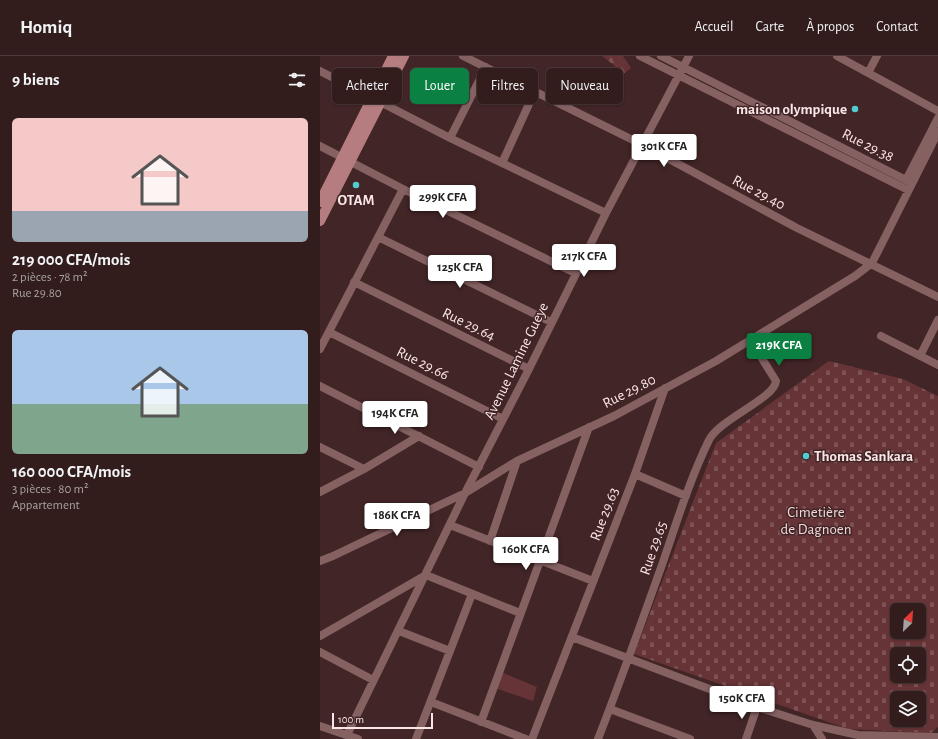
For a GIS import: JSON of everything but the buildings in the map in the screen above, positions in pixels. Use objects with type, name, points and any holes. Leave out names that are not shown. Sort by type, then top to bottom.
[{"type":"main road","points":[[389,68],[393,56]]},
{"type":"main road","points":[[397,68],[404,56]]},
{"type":"main road","points":[[320,221],[347,160],[375,104]]},
{"type":"main road","points":[[320,202],[347,160]]},
{"type":"street","name":"Rue 29.40","points":[[463,56],[490,68]]},
{"type":"street","points":[[640,56],[679,76],[909,184]]},
{"type":"street","name":"Rue 29.38","points":[[661,56],[909,184]]},
{"type":"street","name":"Avenue Lamine Gueye","points":[[347,736],[373,680],[400,631],[465,493],[529,369],[575,273],[689,56]]},
{"type":"street","points":[[837,56],[938,111]]},
{"type":"street","points":[[868,73],[877,56]]},
{"type":"street","points":[[450,138],[486,66]]},
{"type":"street","points":[[320,71],[332,77]]},
{"type":"street","name":"Rue 29.40","points":[[538,92],[643,145],[797,228],[872,263],[938,297]]},
{"type":"street","points":[[385,104],[450,138],[606,213]]},
{"type":"street","points":[[502,163],[529,104]]},
{"type":"street","points":[[872,263],[938,118]]},
{"type":"street","points":[[909,184],[938,132]]},
{"type":"street","points":[[320,146],[403,189],[575,273]]},
{"type":"street","points":[[320,349],[403,189]]},
{"type":"street","points":[[378,237],[551,322]]},
{"type":"street","name":"Rue 29.80","points":[[465,493],[517,461],[589,427],[751,341],[776,323],[855,276],[872,263]]},
{"type":"street","name":"Rue 29.64","points":[[354,282],[529,369]]},
{"type":"street","points":[[920,356],[938,320]]},
{"type":"street","name":"Rue 29.66","points":[[329,332],[503,419]]},
{"type":"street","points":[[881,336],[938,365]]},
{"type":"street","name":"Rue 29.65","points":[[598,739],[629,659],[686,496],[710,439],[715,431],[769,392],[776,381],[751,341]]},
{"type":"street","points":[[320,386],[479,467]]},
{"type":"street","name":"Rue 29.63","points":[[532,739],[635,474],[665,388]]},
{"type":"street","points":[[481,722],[589,427]]},
{"type":"street","points":[[320,492],[364,469],[419,436]]},
{"type":"street","points":[[320,447],[364,469]]},
{"type":"street","points":[[490,541],[517,461]]},
{"type":"street","points":[[635,474],[686,496]]},
{"type":"street","points":[[320,561],[334,556],[465,493]]},
{"type":"street","points":[[450,526],[593,581]]},
{"type":"street","points":[[320,636],[426,575],[520,613]]},
{"type":"street","points":[[416,739],[472,594]]},
{"type":"street","points":[[400,631],[450,651]]},
{"type":"street","points":[[572,637],[757,707],[813,725],[858,735],[938,737]]},
{"type":"street","points":[[320,652],[373,680]]},
{"type":"street","points":[[431,702],[526,739]]},
{"type":"street","points":[[746,739],[757,707]]},
{"type":"street","points":[[610,709],[690,739]]},
{"type":"street","points":[[813,725],[822,739]]},
{"type":"street","points":[[320,726],[358,739]]},
{"type":"green space","points":[[602,56],[623,56],[631,68],[623,74],[623,68],[614,68],[615,66]]},
{"type":"green space","name":"Cimetière de Dagnoen","points":[[829,361],[903,379],[938,396],[938,727],[931,733],[848,729],[634,654],[716,443]]},
{"type":"green space","points":[[501,672],[537,687],[533,701],[495,688]]},
{"type":"place","name":"maison olympique","points":[[855,109]]},
{"type":"place","name":"OTAM","points":[[356,185]]},
{"type":"place","name":"Thomas Sankara","points":[[806,456]]}]
